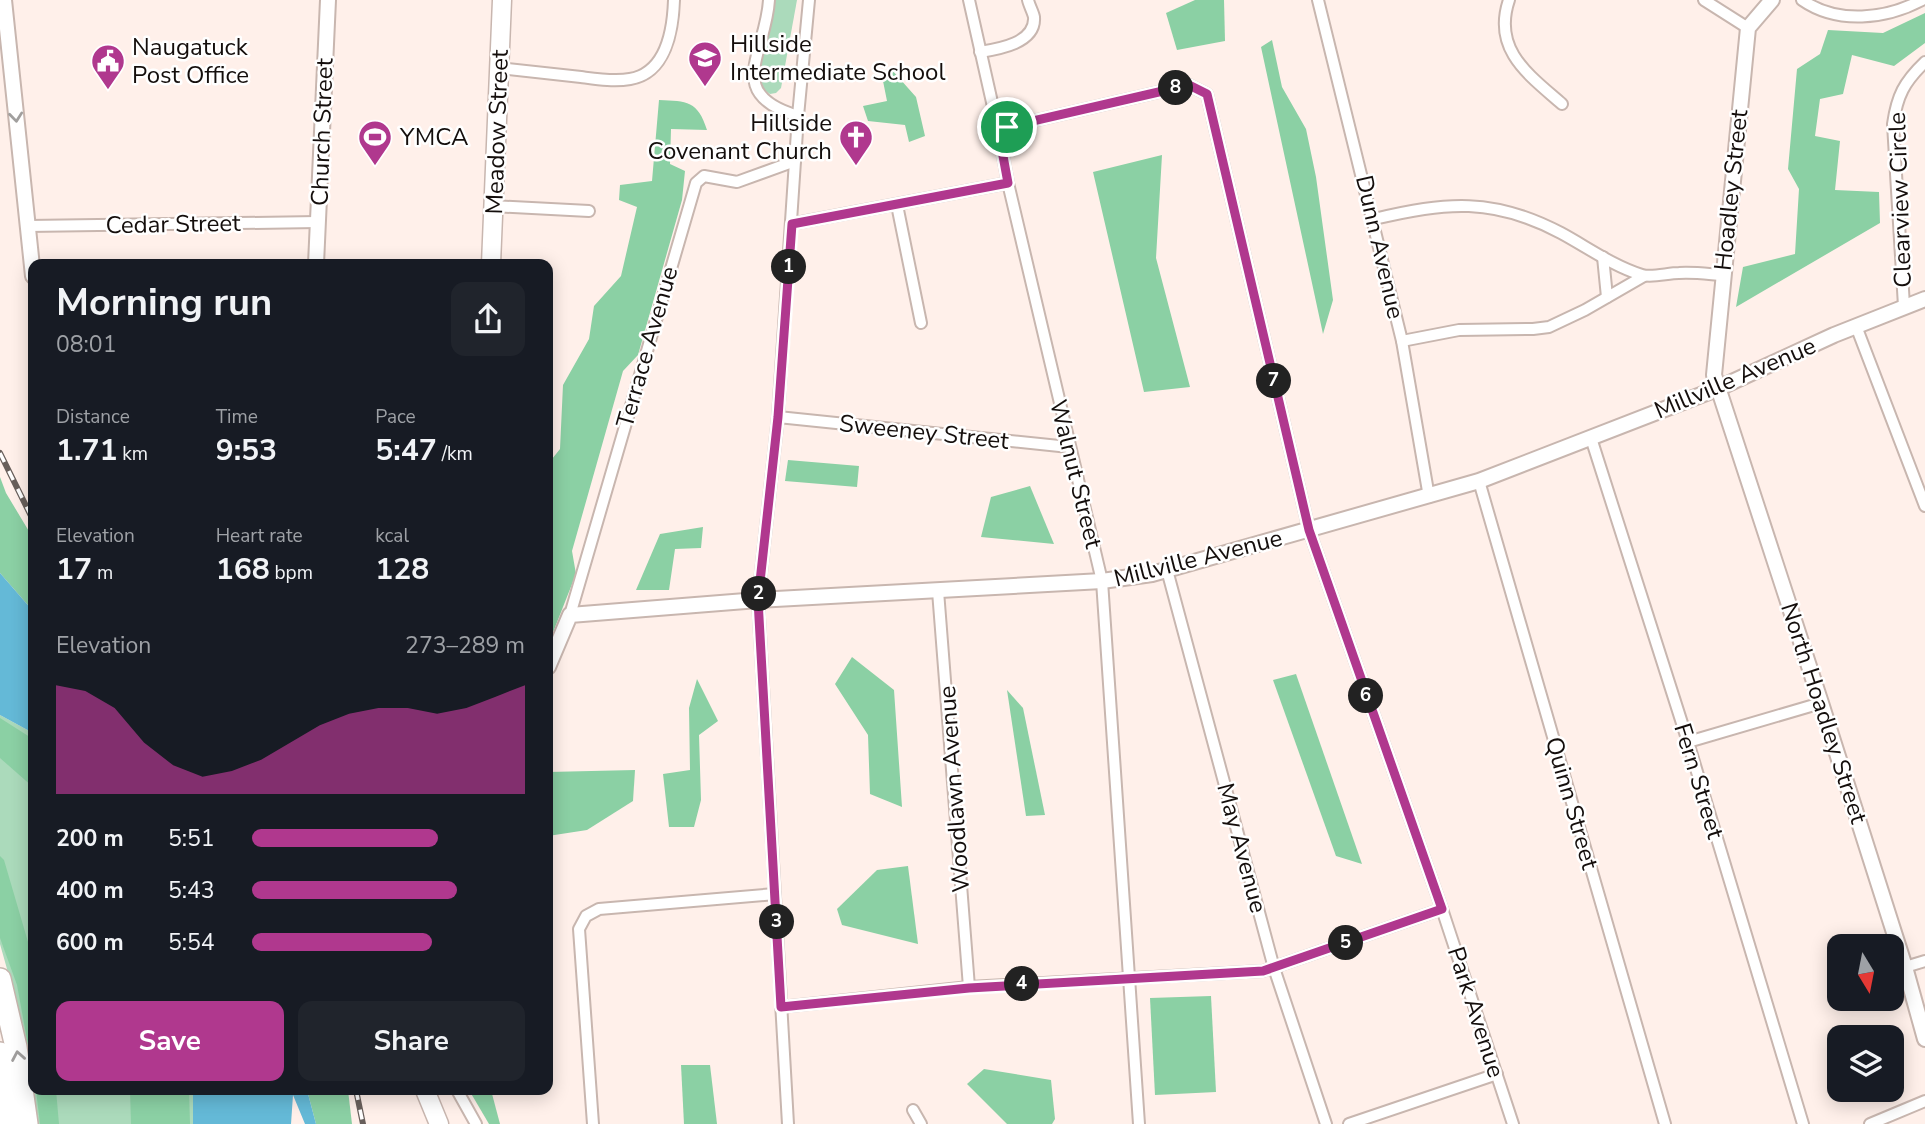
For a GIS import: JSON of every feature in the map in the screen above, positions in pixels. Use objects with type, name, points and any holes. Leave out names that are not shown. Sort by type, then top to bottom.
[{"type":"highway","points":[[0,979],[16,1047],[27,1124]]},
{"type":"highway","points":[[0,1054],[10,1124]]},
{"type":"main road","name":"Meadow Street","points":[[491,259],[502,0]]},
{"type":"main road","points":[[427,1095],[439,1124]]},
{"type":"street","points":[[4,0],[31,259]]},
{"type":"street","name":"Church Street","points":[[316,259],[328,0]]},
{"type":"street","points":[[499,68],[592,78],[633,79],[648,71],[666,50],[674,0]]},
{"type":"street","points":[[769,0],[754,70],[754,86],[778,110],[798,116]]},
{"type":"street","points":[[788,1124],[758,600],[778,417],[798,116],[809,0]]},
{"type":"street","name":"Walnut Street","points":[[969,0],[1008,183],[1102,581],[1139,1124]]},
{"type":"street","points":[[980,52],[1018,42],[1027,35],[1032,28],[1034,16],[1028,0]]},
{"type":"street","name":"Dunn Avenue","points":[[1318,0],[1402,341],[1429,497]]},
{"type":"street","points":[[1509,0],[1504,20],[1505,35],[1512,53],[1525,72],[1562,104]]},
{"type":"street","points":[[1704,0],[1748,28],[1772,0]]},
{"type":"street","points":[[1802,0],[1841,15],[1875,17],[1902,11],[1922,0]]},
{"type":"street","name":"Hoadley Street","points":[[1719,388],[1714,375],[1722,275],[1748,28]]},
{"type":"street","name":"Clearview Circle","points":[[1903,306],[1893,124],[1896,101],[1909,77],[1925,62]]},
{"type":"street","name":"Park Avenue","points":[[998,129],[1189,85],[1207,94],[1309,530],[1442,909],[1513,1124]]},
{"type":"street","name":"Terrace Avenue","points":[[570,615],[696,183],[704,176],[737,182],[795,162]]},
{"type":"street","points":[[792,224],[1008,183]]},
{"type":"street","points":[[897,205],[920,323]]},
{"type":"street","points":[[493,206],[589,211]]},
{"type":"street","points":[[1374,219],[1432,207],[1477,206],[1506,210],[1562,234],[1644,276]]},
{"type":"street","name":"Cedar Street","points":[[28,226],[318,222]]},
{"type":"street","points":[[1603,257],[1606,297]]},
{"type":"street","points":[[1402,341],[1459,330],[1549,327],[1576,315],[1644,276],[1681,273],[1722,275]]},
{"type":"street","name":"Millville Avenue","points":[[570,615],[758,600],[1102,581],[1152,574],[1479,481],[1719,388],[1856,326],[1925,299]]},
{"type":"street","points":[[1856,326],[1925,506]]},
{"type":"street","name":"North Hoadley Street","points":[[1719,388],[1821,703],[1888,934]]},
{"type":"street","name":"Sweeney Street","points":[[778,417],[1069,447]]},
{"type":"street","name":"Fern Street","points":[[1591,439],[1688,741],[1802,1124]]},
{"type":"street","name":"Quinn Street","points":[[1479,481],[1665,1124]]},
{"type":"street","name":"May Avenue","points":[[1167,570],[1274,968],[1325,1124]]},
{"type":"street","name":"Woodlawn Avenue","points":[[939,591],[969,988]]},
{"type":"street","points":[[553,655],[570,615]]},
{"type":"street","points":[[1688,741],[1821,703]]},
{"type":"street","points":[[593,1124],[579,929],[586,916],[599,909],[775,894]]},
{"type":"street","points":[[781,1007],[969,988],[1250,972],[1274,968],[1442,909]]},
{"type":"street","points":[[1904,967],[1925,961]]},
{"type":"street","name":"North Hoadley Street","points":[[1904,985],[1925,1039]]},
{"type":"street","points":[[1349,1124],[1497,1074]]},
{"type":"street","points":[[460,1095],[476,1124]]},
{"type":"street","points":[[1870,1124],[1925,1101]]},
{"type":"street","points":[[913,1110],[921,1124]]},
{"type":"green space","points":[[774,0],[797,0],[781,88],[770,94],[760,87],[757,71]]},
{"type":"green space","points":[[1195,0],[1224,0],[1225,41],[1177,50],[1166,13]]},
{"type":"green space","points":[[1925,13],[1925,43],[1894,66],[1852,55],[1843,94],[1820,99],[1815,136],[1840,141],[1835,190],[1879,192],[1880,223],[1736,307],[1743,267],[1795,254],[1799,189],[1788,169],[1797,69],[1820,54],[1828,30],[1883,33]]},
{"type":"green space","points":[[1272,40],[1282,87],[1306,129],[1316,177],[1333,300],[1323,334],[1261,47]]},
{"type":"green space","points":[[892,70],[916,97],[925,136],[909,142],[905,125],[868,121],[863,106],[887,101],[882,76]]},
{"type":"green space","points":[[659,100],[690,104],[700,113],[707,130],[671,129],[670,164],[685,171],[682,200],[638,355],[623,371],[572,551],[576,574],[553,632],[553,458],[560,449],[563,385],[589,339],[594,306],[621,276],[637,207],[619,200],[620,185],[652,181]]},
{"type":"green space","points":[[1162,155],[1156,258],[1190,387],[1144,392],[1093,172]]},
{"type":"green space","points":[[788,460],[859,466],[857,487],[785,481]]},
{"type":"green space","points":[[0,477],[6,493],[28,530],[28,605],[0,573]]},
{"type":"green space","points":[[1030,486],[1054,544],[981,537],[991,497]]},
{"type":"green space","points":[[703,527],[701,548],[675,549],[669,590],[636,590],[660,534]]},
{"type":"green space","points":[[852,657],[894,690],[902,807],[870,794],[868,735],[835,684]]},
{"type":"green space","points":[[1296,674],[1362,864],[1336,856],[1273,680]]},
{"type":"green space","points":[[697,679],[718,721],[699,735],[701,800],[694,827],[669,827],[663,774],[690,770],[689,708]]},
{"type":"green space","points":[[1007,690],[1023,708],[1045,815],[1026,816]]},
{"type":"green space","points":[[0,715],[28,730],[28,1055],[23,1026],[0,944]]},
{"type":"green space","points":[[0,718],[28,736],[28,783],[0,758]]},
{"type":"green space","points":[[635,770],[633,801],[587,830],[553,835],[553,772]]},
{"type":"green space","points":[[0,856],[4,860],[28,942],[28,1045],[17,985],[0,938]]},
{"type":"green space","points":[[908,866],[918,944],[842,925],[837,909],[877,870]]},
{"type":"green space","points":[[1211,996],[1216,1092],[1155,1095],[1150,998]]},
{"type":"green space","points":[[681,1065],[710,1065],[717,1124],[684,1124]]},
{"type":"green space","points":[[984,1069],[1051,1080],[1055,1119],[1052,1124],[1007,1124],[967,1084]]},
{"type":"green space","points":[[35,1095],[193,1095],[193,1124],[38,1124]]},
{"type":"green space","points":[[37,1095],[56,1095],[59,1124],[40,1124]]},
{"type":"green space","points":[[130,1095],[189,1095],[190,1124],[131,1124]]},
{"type":"green space","points":[[308,1095],[349,1095],[352,1124],[316,1124]]},
{"type":"green space","points":[[472,1095],[492,1095],[500,1124],[489,1124]]},
{"type":"water","points":[[0,573],[28,605],[28,730],[0,715]]},
{"type":"water","points":[[193,1095],[293,1095],[291,1124],[193,1124]]},
{"type":"water","points":[[293,1095],[308,1095],[316,1124],[305,1124]]},
{"type":"railway","points":[[0,453],[28,510]]},
{"type":"railway","points":[[357,1095],[363,1124]]},
{"type":"place","name":"Hillside Intermediate School","points":[[705,88]]},
{"type":"place","name":"Naugatuck Post Office","points":[[108,91]]},
{"type":"place","name":"YMCA","points":[[375,167]]},
{"type":"place","name":"Hillside Covenant Church","points":[[856,167]]},
{"type":"route","points":[[1189,85],[1207,94],[1309,530],[1442,909],[1263,971],[969,988],[781,1007],[758,600],[778,417],[792,224],[1008,183],[998,129],[1007,127],[1189,85]]}]
